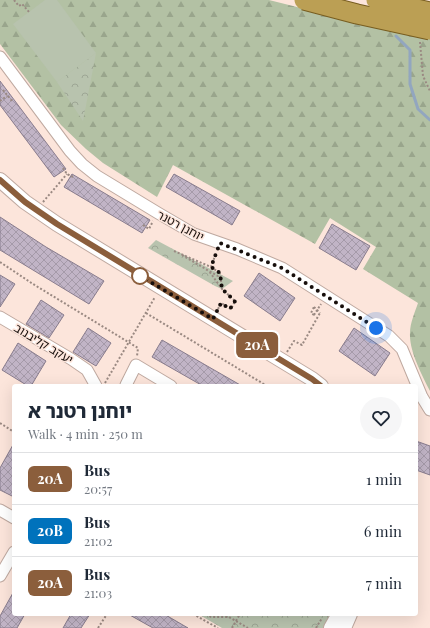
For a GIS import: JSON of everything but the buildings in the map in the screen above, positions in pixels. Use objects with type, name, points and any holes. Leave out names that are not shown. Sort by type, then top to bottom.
[{"type":"highway","points":[[304,0],[424,34]]},
{"type":"highway","points":[[376,0],[430,12]]},
{"type":"street","name":"יוחנן רטנר","points":[[0,57],[70,151],[82,164],[98,176],[194,234],[282,268],[388,336],[402,349],[417,384]]},
{"type":"street","points":[[0,180],[30,206],[57,224],[318,384]]},
{"type":"street","name":"יעקב קליבנוב","points":[[0,317],[87,370],[95,384]]},
{"type":"street","points":[[128,384],[136,365],[168,384]]},
{"type":"street","name":"יוחנן רטנר","points":[[418,387],[430,410]]},
{"type":"street","points":[[0,510],[12,517]]},
{"type":"street","points":[[0,576],[12,555]]},
{"type":"street","points":[[331,628],[338,616]]},
{"type":"street","points":[[344,628],[349,616]]},
{"type":"path","points":[[14,0],[19,6],[22,4],[29,12]]},
{"type":"path","points":[[424,34],[421,44],[423,76],[430,91]]},
{"type":"path","points":[[3,90],[12,101]]},
{"type":"path","points":[[0,101],[7,96]]},
{"type":"path","points":[[62,168],[67,174],[73,177]]},
{"type":"path","points":[[48,195],[67,174]]},
{"type":"path","points":[[143,225],[148,229],[158,213]]},
{"type":"path","points":[[211,267],[220,243]]},
{"type":"path","points":[[220,273],[218,276],[174,251],[211,267],[220,273],[222,289]]},
{"type":"path","points":[[0,262],[33,284],[138,348],[136,365]]},
{"type":"path","points":[[209,271],[222,289],[235,301],[230,309],[221,303],[213,319]]},
{"type":"path","points":[[105,384],[160,288]]},
{"type":"path","points":[[294,341],[302,345],[320,312],[314,307],[311,313],[314,315],[319,306]]},
{"type":"path","points":[[146,313],[264,384]]},
{"type":"path","points":[[0,423],[12,431]]},
{"type":"path","points":[[98,628],[106,616]]},
{"type":"path","points":[[197,616],[218,628]]},
{"type":"path","points":[[223,616],[229,617],[248,628]]},
{"type":"path","points":[[232,628],[239,616]]},
{"type":"path","points":[[316,628],[323,616]]},
{"type":"green space","points":[[0,0],[269,0],[430,38],[430,391],[417,363],[410,340],[411,325],[418,303],[363,269],[376,247],[330,218],[315,244],[173,165],[157,197],[103,163],[61,125],[0,44]]},
{"type":"green space","points":[[45,0],[57,0],[96,53],[57,82],[13,24]]},
{"type":"green space","points":[[96,53],[83,121],[57,82]]},
{"type":"green space","points":[[156,240],[233,281],[222,289],[215,286],[148,248]]},
{"type":"green space","points":[[201,616],[330,616],[324,628],[222,628]]},
{"type":"waterway","points":[[396,36],[410,50],[410,84],[418,109],[430,120]]},
{"type":"bus line","name":"20A","points":[[0,180],[25,202],[57,224],[318,384]]},
{"type":"route","points":[[140,276],[137,274],[213,319],[221,303],[230,309],[235,301],[222,289],[220,273],[211,267],[220,243],[282,268],[327,295],[376,328]]}]
